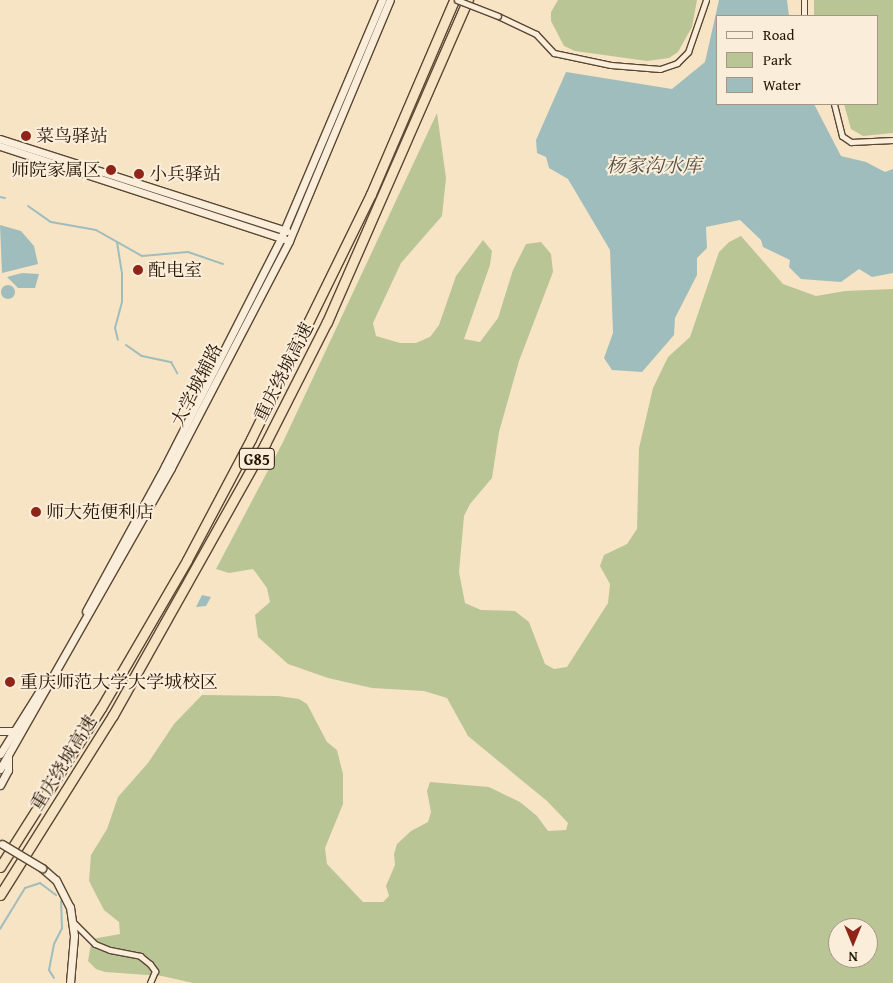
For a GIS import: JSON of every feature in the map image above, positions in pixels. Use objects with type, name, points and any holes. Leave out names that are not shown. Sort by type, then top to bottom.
[{"type":"highway","name":"重庆绕城高速","points":[[0,868],[101,708],[187,560],[251,439],[371,194],[455,0]]},
{"type":"highway","name":"重庆绕城高速","points":[[0,895],[113,715],[199,566],[265,444],[327,322],[468,0]]},
{"type":"street","name":"大学城辅路","points":[[0,768],[171,468],[285,239],[285,230],[382,0]]},
{"type":"street","name":"大学城辅路","points":[[0,754],[54,668],[285,239],[292,233],[390,0]]},
{"type":"street","points":[[455,0],[498,16],[536,34],[554,53],[611,65],[660,69],[677,63],[688,52],[706,0]]},
{"type":"street","points":[[804,0],[804,15]]},
{"type":"street","points":[[834,105],[842,136],[851,142],[893,140]]},
{"type":"street","points":[[0,139],[292,233]]},
{"type":"street","points":[[0,146],[285,239]]},
{"type":"street","points":[[0,730],[14,730],[8,756],[8,770],[0,785]]},
{"type":"street","points":[[0,754],[8,756]]},
{"type":"street","points":[[1,843],[42,868],[64,892],[73,922],[70,983]]},
{"type":"street","points":[[73,922],[95,944],[145,960],[155,971],[150,983]]},
{"type":"green space","points":[[558,0],[697,0],[692,27],[678,52],[669,58],[647,61],[575,51],[564,46],[551,21],[551,12]]},
{"type":"green space","points":[[814,0],[893,0],[893,133],[863,136],[851,129],[844,105],[878,105],[878,15],[814,15]]},
{"type":"green space","points":[[437,113],[446,178],[442,216],[401,263],[373,323],[376,336],[400,343],[416,343],[430,337],[439,325],[456,276],[483,240],[492,251],[490,265],[464,339],[480,342],[498,318],[513,270],[526,244],[541,242],[551,254],[553,272],[519,361],[499,432],[492,478],[470,504],[464,516],[459,572],[465,603],[481,610],[515,611],[529,622],[545,664],[554,669],[567,667],[608,603],[610,584],[600,566],[604,555],[627,544],[637,529],[639,448],[653,388],[668,357],[690,337],[719,252],[729,242],[741,236],[783,284],[816,296],[845,291],[893,289],[893,983],[193,983],[162,976],[105,972],[96,969],[88,961],[92,939],[120,934],[119,922],[104,910],[89,881],[91,855],[107,829],[118,797],[148,763],[174,724],[202,695],[278,696],[299,699],[307,704],[327,742],[337,750],[343,774],[343,804],[325,848],[327,864],[363,902],[383,902],[389,896],[386,886],[395,865],[394,854],[397,844],[411,831],[428,822],[431,812],[427,791],[430,782],[489,787],[520,802],[537,816],[548,831],[566,830],[568,823],[547,801],[468,736],[447,698],[424,691],[372,688],[328,678],[288,664],[258,637],[255,615],[270,602],[267,588],[253,569],[229,573],[216,569],[283,442]]},
{"type":"water","name":"杨家沟水库","points":[[719,0],[787,0],[789,15],[716,15],[716,105],[815,105],[841,156],[866,162],[885,172],[893,169],[893,273],[872,277],[859,269],[841,282],[801,279],[789,267],[790,260],[763,247],[761,240],[740,220],[706,227],[707,248],[697,258],[697,275],[675,318],[674,335],[642,372],[612,370],[604,358],[613,333],[610,250],[568,179],[549,168],[546,157],[537,153],[536,140],[566,72],[672,89],[705,62]]},
{"type":"water","points":[[0,225],[21,231],[34,246],[38,264],[2,273]]},
{"type":"water","points":[[22,273],[39,274],[35,288],[18,288],[7,277]]},
{"type":"water","points":[[8,285],[13,287],[15,292],[13,297],[8,299],[3,297],[1,292],[3,287]]},
{"type":"water","points":[[202,595],[211,597],[206,606],[196,607]]},
{"type":"waterway","points":[[0,197],[5,198]]},
{"type":"waterway","points":[[28,206],[51,222],[96,230],[142,256],[188,252],[223,264]]},
{"type":"waterway","points":[[117,242],[122,273],[122,302],[115,328],[118,340]]},
{"type":"waterway","points":[[126,345],[142,356],[171,362],[177,373]]},
{"type":"waterway","points":[[0,929],[25,888],[40,883],[56,895]]},
{"type":"waterway","points":[[54,978],[49,970],[54,944],[62,928],[61,901]]},
{"type":"place","name":"菜鸟驿站","points":[[26,136]]},
{"type":"place","name":"师院家属区","points":[[111,170]]},
{"type":"place","name":"小兵驿站","points":[[139,174]]},
{"type":"place","name":"配电室","points":[[138,270]]},
{"type":"place","name":"师大苑便利店","points":[[36,512]]},
{"type":"place","name":"重庆师范大学大学城校区","points":[[10,682]]}]
